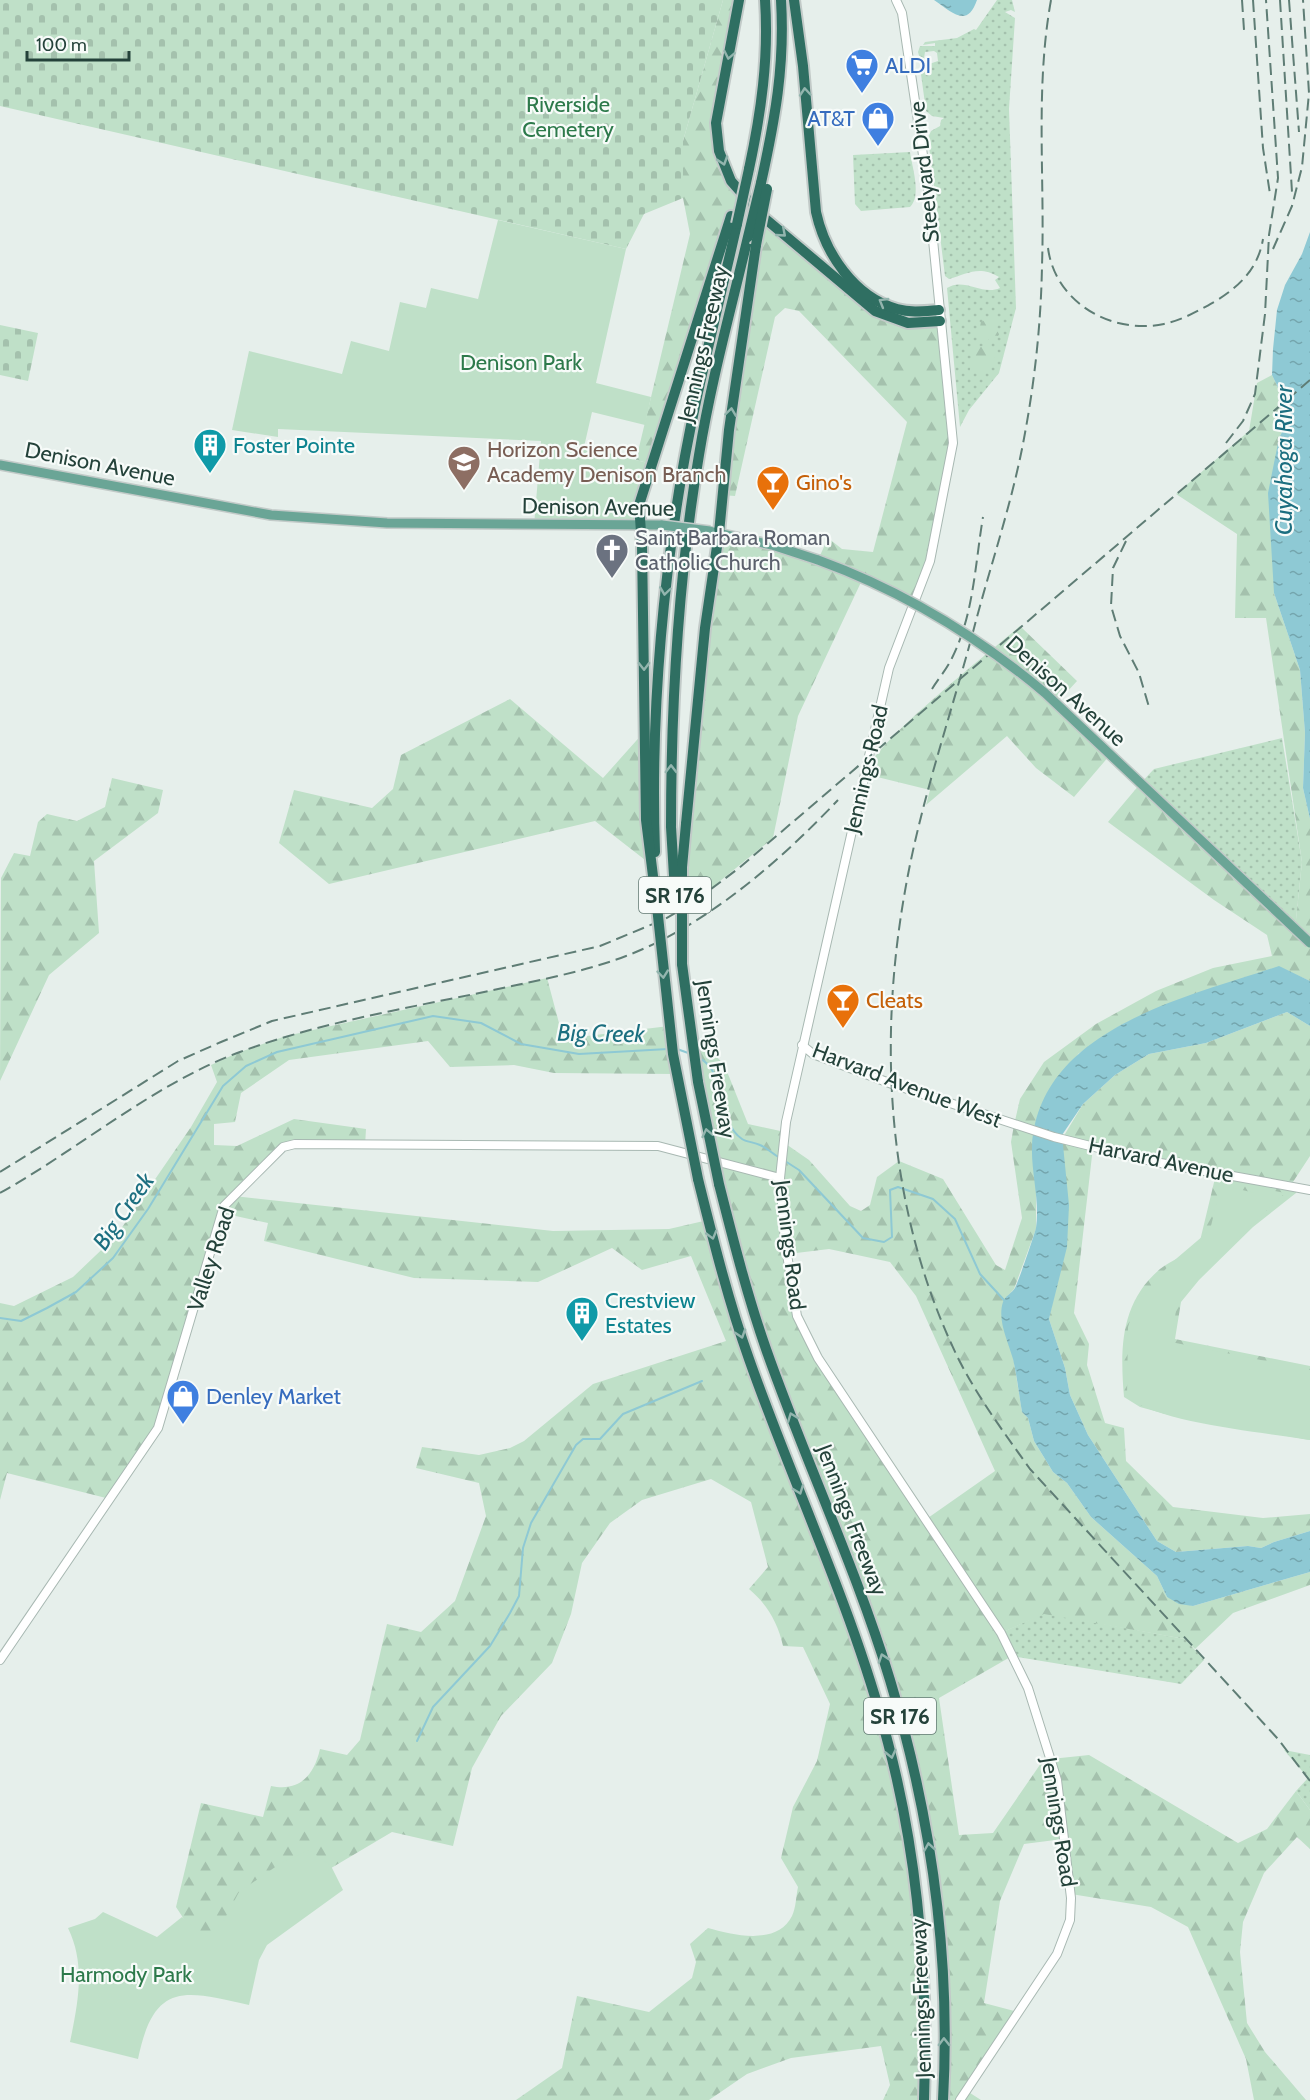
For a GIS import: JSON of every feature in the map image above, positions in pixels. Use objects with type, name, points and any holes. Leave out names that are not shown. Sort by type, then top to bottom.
[{"type":"highway","points":[[739,0],[716,123],[719,151],[731,181],[762,216],[874,311],[908,323],[940,316]]},
{"type":"highway","points":[[650,819],[639,505],[749,169],[760,118],[764,81],[765,0]]},
{"type":"highway","points":[[682,964],[682,867],[714,532],[752,241],[777,110],[783,60],[781,0]]},
{"type":"highway","points":[[794,0],[816,212],[822,235],[843,271],[879,301],[909,312],[940,316]]},
{"type":"highway","name":"Jennings Freeway","points":[[734,220],[699,388],[674,524],[658,663],[650,819],[658,916],[673,1054],[698,1179],[733,1310],[748,1357],[847,1612],[888,1744],[911,1855],[922,1948],[925,2011],[924,2100]]},
{"type":"highway","name":"Jennings Freeway","points":[[752,241],[706,415],[684,550],[674,683],[671,827],[682,964],[700,1098],[718,1184],[751,1305],[867,1614],[889,1677],[912,1759],[930,1849],[939,1925],[945,2043],[943,2100]]},
{"type":"main road","name":"Denison Avenue","points":[[0,465],[271,515],[397,523],[662,525],[714,532],[772,545],[818,560],[911,600],[940,616],[1005,660],[1045,693],[1310,944]]},
{"type":"street","name":"Steelyard Drive","points":[[896,0],[902,12],[917,101],[940,316]]},
{"type":"street","name":"Jennings Road","points":[[940,316],[953,443],[930,561],[889,668],[790,1094],[780,1178],[785,1242],[797,1316],[818,1358],[1001,1633],[1028,1688],[1057,1780],[1071,1898],[1065,1936],[1057,1954],[962,2098]]},
{"type":"street","name":"Harvard Avenue West","points":[[802,1045],[813,1054],[1014,1125]]},
{"type":"street","name":"Harvard Avenue","points":[[1014,1125],[1084,1144],[1206,1172],[1310,1190]]},
{"type":"street","name":"Valley Road","points":[[0,1660],[158,1428],[224,1206],[283,1148],[296,1144],[658,1146],[780,1178]]},
{"type":"green space","name":"Riverside Cemetery","points":[[0,0],[723,0],[683,141],[683,198],[644,214],[626,249],[0,106]]},
{"type":"green space","points":[[723,0],[739,0],[717,139],[738,196],[652,464],[636,460],[690,234],[683,198],[683,141]]},
{"type":"green space","points":[[997,0],[1012,0],[1015,12],[1011,10],[1005,12],[1015,18],[1009,109],[1016,308],[999,373],[969,410],[960,427],[947,288],[960,284],[993,290],[1000,288],[995,280],[999,277],[992,273],[979,271],[949,279],[945,276],[928,138],[931,131],[940,126],[944,118],[932,116],[926,111],[920,67],[938,61],[937,53],[934,51],[925,52],[924,58],[920,59],[918,52],[920,46],[935,46],[935,43],[923,45],[925,42],[957,38],[976,30]]},
{"type":"green space","points":[[910,152],[916,189],[914,202],[910,207],[861,211],[855,204],[853,155]]},
{"type":"green space","points":[[762,216],[883,316],[940,321],[953,443],[933,544],[914,602],[863,578],[798,716],[773,838],[682,912],[719,533],[818,560],[828,538],[842,549],[873,552],[907,422],[799,311],[785,308],[775,317],[735,496],[722,495]]},
{"type":"green space","name":"Denison Park","points":[[498,220],[626,249],[596,383],[651,397],[645,425],[592,412],[584,447],[652,464],[639,524],[534,526],[541,441],[278,429],[278,437],[232,430],[249,351],[342,374],[351,341],[389,351],[400,302],[426,308],[431,288],[478,299]]},
{"type":"green space","points":[[995,315],[1000,320],[996,329],[1000,333],[998,336],[991,335],[986,344],[997,352],[992,365],[982,375],[978,371],[970,370],[971,360],[974,359],[972,350],[985,345],[977,340],[981,322]]},
{"type":"green space","points":[[0,325],[38,333],[28,381],[0,375]]},
{"type":"green space","points":[[1272,375],[1291,414],[1279,438],[1274,593],[1300,670],[1305,733],[1303,788],[1310,819],[1310,981],[1279,967],[1168,1004],[1121,1025],[1078,1054],[1036,1195],[1036,1229],[1014,1289],[1004,1300],[1022,1412],[1028,1418],[1034,1441],[1053,1472],[1067,1483],[1091,1517],[1157,1576],[1167,1597],[1193,1606],[1310,1572],[1310,1585],[1233,1613],[1195,1649],[1185,1639],[1044,1614],[1001,1633],[1012,1656],[939,1698],[959,1835],[993,1833],[1048,1753],[1051,1759],[1089,1755],[1238,1843],[1267,1829],[1296,1791],[1310,1810],[1310,1849],[1297,1837],[1264,1873],[1243,1922],[1240,1952],[1247,2023],[1265,2052],[1306,2100],[1254,2100],[1246,2059],[1188,1927],[1151,1907],[1071,1894],[1063,1839],[1024,1844],[1000,1901],[984,2003],[1018,2012],[967,2091],[981,2100],[943,2100],[939,1925],[899,1709],[751,1305],[690,1032],[724,1064],[748,1124],[785,1132],[783,1142],[809,1160],[850,1206],[861,1211],[870,1205],[877,1177],[899,1161],[943,1179],[996,1265],[1005,1270],[1022,1218],[1011,1142],[1014,1125],[1020,1099],[1044,1062],[1096,1024],[1156,991],[1213,968],[1272,956],[1267,935],[1214,900],[1108,822],[1140,784],[1295,929],[1302,862],[1266,618],[1235,618],[1237,534],[1176,494],[1249,431],[1257,383]],"holes":[[[829,1249],[890,1262],[916,1296],[995,1471],[925,1520],[818,1358],[797,1316],[788,1254]]]},
{"type":"green space","points":[[1020,626],[1077,681],[1056,704],[1110,755],[1074,797],[1036,768],[1007,736],[926,805],[930,790],[865,774],[872,760],[909,721]]},
{"type":"green space","points":[[510,699],[603,778],[644,732],[649,863],[595,821],[329,884],[279,843],[294,790],[372,808],[393,789],[401,755]]},
{"type":"green space","points":[[1282,738],[1302,862],[1295,929],[1140,784],[1154,769]]},
{"type":"green space","points":[[112,778],[163,790],[158,813],[94,861],[99,933],[49,975],[0,1081],[1,878],[14,853],[30,856],[38,822],[47,814],[77,821],[105,807]]},
{"type":"green space","points":[[547,978],[559,1023],[587,1036],[669,1026],[676,1074],[554,1073],[514,1065],[450,1067],[428,1041],[289,1060],[241,1093],[235,1122],[214,1124],[214,1145],[237,1146],[294,1119],[366,1129],[365,1146],[283,1147],[234,1196],[553,1231],[669,1229],[708,1220],[733,1310],[879,1709],[917,1902],[924,2100],[883,2100],[890,2085],[881,2046],[791,2058],[747,2074],[709,2100],[516,2100],[562,2068],[577,1996],[649,2012],[692,1978],[696,1962],[690,1944],[708,1928],[742,1935],[765,1935],[776,1932],[785,1925],[793,1913],[798,1887],[781,1858],[793,1807],[817,1761],[830,1704],[803,1647],[783,1646],[771,1614],[749,1589],[768,1567],[751,1502],[711,1479],[642,1500],[610,1523],[582,1563],[571,1614],[552,1663],[501,1716],[472,1768],[453,1846],[392,1832],[201,1945],[176,1907],[201,1803],[263,1817],[271,1786],[290,1786],[304,1780],[314,1767],[320,1749],[347,1755],[360,1740],[387,1624],[421,1632],[455,1601],[486,1516],[479,1483],[416,1468],[422,1447],[479,1455],[510,1448],[524,1441],[593,1384],[726,1341],[691,1256],[642,1270],[612,1248],[538,1282],[414,1278],[264,1241],[268,1223],[222,1213],[164,1415],[110,1499],[7,1473],[0,1500],[0,1303],[14,1306],[73,1277],[116,1236],[191,1127],[217,1082],[211,1065],[237,1053],[286,1036]]},
{"type":"green space","points":[[1287,1012],[1310,1026],[1310,1156],[1291,1185],[1297,1187],[1296,1193],[1253,1227],[1199,1280],[1181,1302],[1175,1339],[1310,1366],[1310,1440],[1173,1416],[1140,1407],[1124,1397],[1123,1344],[1130,1312],[1147,1282],[1160,1269],[1199,1245],[1216,1174],[1093,1147],[1074,1313],[1089,1344],[1087,1365],[1105,1423],[1124,1428],[1126,1461],[1173,1507],[1263,1518],[1310,1514],[1310,1531],[1261,1548],[1248,1546],[1176,1552],[1157,1541],[1088,1435],[1070,1395],[1065,1368],[1049,1319],[1056,1286],[1062,1139],[1083,1104],[1115,1075],[1149,1054],[1206,1043]]},
{"type":"green space","points":[[1221,1185],[1255,1193],[1260,1188],[1285,1193],[1214,1260],[1177,1304],[1171,1342],[1310,1370],[1310,1440],[1188,1420],[1164,1414],[1127,1397],[1128,1327],[1135,1305],[1170,1264],[1210,1230]]},
{"type":"green space","points":[[1044,1613],[1185,1639],[1204,1660],[1181,1684],[1012,1656],[1001,1633]]},
{"type":"green space","points":[[1284,1750],[1310,1755],[1310,1810],[1296,1791],[1308,1778]]},
{"type":"green space","name":"Harmody Park","points":[[309,1850],[331,1866],[343,1890],[267,1945],[259,1960],[249,2005],[206,1996],[175,1997],[163,2004],[153,2016],[138,2059],[70,2042],[78,1999],[79,1970],[74,1942],[68,1928],[95,1919],[103,1912],[157,1937],[182,1917],[204,1935],[222,1924],[239,1892],[281,1863]]},
{"type":"water","points":[[934,0],[977,0],[969,14],[964,16],[953,13]]},
{"type":"water","name":"Cuyahoga River","points":[[1310,232],[1310,819],[1303,788],[1305,733],[1300,670],[1274,593],[1268,493],[1279,438],[1291,414],[1272,375],[1277,310],[1285,285],[1302,254]]},
{"type":"water","points":[[1279,966],[1310,981],[1310,1026],[1287,1012],[1206,1043],[1149,1054],[1115,1075],[1083,1104],[1062,1135],[1069,1205],[1067,1247],[1049,1319],[1065,1368],[1070,1395],[1088,1435],[1157,1541],[1176,1552],[1248,1546],[1261,1548],[1310,1531],[1310,1572],[1193,1606],[1179,1604],[1167,1597],[1157,1576],[1091,1517],[1067,1483],[1053,1472],[1034,1441],[1028,1418],[1022,1412],[1013,1359],[1002,1323],[1002,1309],[1004,1300],[1014,1290],[1017,1283],[1036,1228],[1037,1208],[1032,1146],[1041,1106],[1061,1072],[1089,1045],[1124,1023],[1163,1005]]},
{"type":"waterway","name":"Big Creek","points":[[0,1318],[21,1321],[47,1308],[76,1292],[113,1258],[148,1209],[223,1086],[246,1066],[277,1052],[433,1016],[481,1023],[521,1044],[579,1054],[668,1049]]},
{"type":"waterway","name":"Big Creek","points":[[677,1049],[691,1054]]},
{"type":"waterway","name":"Big Creek","points":[[699,1058],[714,1074],[724,1109],[734,1131],[744,1140],[763,1146],[780,1158]]},
{"type":"waterway","name":"Big Creek","points":[[785,1161],[799,1170],[863,1238],[884,1242],[892,1237],[890,1190],[898,1187],[933,1199],[955,1219],[980,1274],[1004,1300]]},
{"type":"waterway","points":[[417,1741],[433,1707],[490,1646],[510,1613],[519,1596],[523,1548],[531,1523],[576,1445],[583,1439],[600,1439],[623,1414],[702,1381]]},
{"type":"railway","points":[[1051,0],[1043,67],[1043,233],[1040,308],[1029,413],[1008,508],[936,761],[911,858],[896,950],[891,1070],[895,1130],[903,1190],[917,1248],[935,1305],[959,1360],[1002,1429],[1030,1469],[1278,1739],[1310,1781]]},
{"type":"railway","points":[[1242,0],[1244,30]]},
{"type":"railway","points":[[1253,0],[1263,148],[1270,194]]},
{"type":"railway","points":[[1226,443],[1243,421],[1255,394],[1265,314],[1269,235],[1278,178],[1266,0]]},
{"type":"railway","points":[[1280,0],[1292,192]]},
{"type":"railway","points":[[1289,0],[1299,132]]},
{"type":"railway","points":[[1273,249],[1292,206],[1302,167],[1309,93],[1303,0]]},
{"type":"railway","points":[[1048,248],[1053,267],[1062,284],[1074,299],[1106,319],[1144,326],[1177,320],[1223,296],[1252,268],[1263,239]]},
{"type":"railway","points":[[0,1172],[178,1061],[272,1021],[600,946],[665,919],[691,904],[739,868],[1310,380]]},
{"type":"railway","points":[[932,689],[950,662],[965,624],[973,589],[983,517]]},
{"type":"railway","points":[[1126,541],[1113,568],[1111,606],[1120,636],[1139,673],[1149,707]]},
{"type":"railway","points":[[0,1193],[178,1081],[240,1052],[340,1022],[584,970],[656,943],[685,927],[740,890],[791,846],[838,800]]},
{"type":"place","name":"ALDI","points":[[862,94]]},
{"type":"place","name":"AT&T","points":[[878,147]]},
{"type":"place","name":"Foster Pointe","points":[[210,474]]},
{"type":"place","name":"Horizon Science Academy Denison Branch","points":[[464,491]]},
{"type":"place","name":"Gino's","points":[[773,511]]},
{"type":"place","name":"Saint Barbara Roman Catholic Church","points":[[612,579]]},
{"type":"place","name":"Cleats","points":[[843,1029]]},
{"type":"place","name":"Crestview Estates","points":[[582,1342]]},
{"type":"place","name":"Denley Market","points":[[183,1425]]}]
